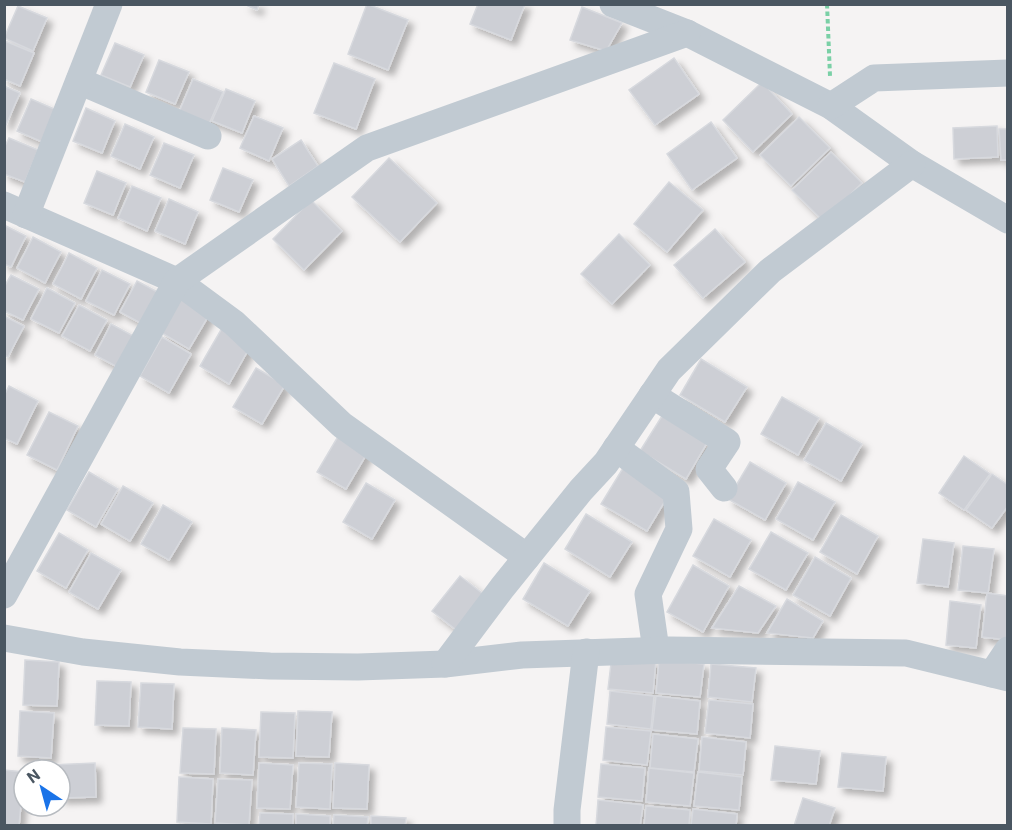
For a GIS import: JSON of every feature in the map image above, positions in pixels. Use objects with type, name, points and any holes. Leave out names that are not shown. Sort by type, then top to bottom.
[{"type":"street","points":[[109,4],[79,81],[15,210],[177,281],[234,323],[342,424],[527,557]]},
{"type":"street","points":[[613,4],[687,33],[831,106],[912,164],[1008,219]]},
{"type":"street","points":[[4,595],[177,281],[367,148],[687,33]]},
{"type":"street","points":[[831,106],[874,78],[1008,73]]},
{"type":"street","points":[[79,81],[208,136]]},
{"type":"street","points":[[445,664],[527,557],[616,448],[669,370],[770,271],[912,164]]},
{"type":"street","points":[[652,395],[727,442],[709,469],[724,488]]},
{"type":"street","points":[[616,448],[676,492],[679,529],[648,594],[656,650]]},
{"type":"street","points":[[4,638],[83,652],[180,662],[358,667],[445,664],[522,655],[656,650],[906,653],[1000,676],[1008,650]]},
{"type":"street","points":[[567,825],[586,652]]},
{"type":"path","points":[[827,4],[831,106]]},
{"type":"building","points":[[244,4],[259,4],[257,10]]},
{"type":"building","points":[[367,4],[408,20],[388,70],[348,54]]},
{"type":"building","points":[[478,4],[525,4],[511,40],[470,24]]},
{"type":"building","points":[[18,6],[47,18],[33,51],[4,38]]},
{"type":"building","points":[[582,7],[622,23],[606,51],[570,40]]},
{"type":"building","points":[[5,41],[34,53],[20,86],[4,79]]},
{"type":"building","points":[[115,43],[144,55],[130,87],[101,75]]},
{"type":"building","points":[[674,58],[699,94],[655,125],[629,90]]},
{"type":"building","points":[[159,60],[189,72],[175,104],[146,92]]},
{"type":"building","points":[[334,63],[375,79],[356,129],[314,113]]},
{"type":"building","points":[[193,79],[223,92],[209,124],[179,112]]},
{"type":"building","points":[[762,82],[792,114],[753,152],[723,120]]},
{"type":"building","points":[[4,86],[20,93],[6,125],[4,124]]},
{"type":"building","points":[[226,89],[255,101],[242,133],[212,121]]},
{"type":"building","points":[[31,99],[61,112],[47,144],[17,131]]},
{"type":"building","points":[[86,108],[115,121],[102,153],[73,141]]},
{"type":"building","points":[[254,116],[283,128],[269,161],[240,148]]},
{"type":"building","points":[[799,117],[830,148],[791,186],[760,155]]},
{"type":"building","points":[[711,122],[737,158],[692,190],[667,154]]},
{"type":"building","points":[[125,124],[154,137],[140,169],[111,156]]},
{"type":"building","points":[[997,126],[998,157],[954,159],[953,128]]},
{"type":"building","points":[[999,129],[1008,129],[1008,160],[1001,160]]},
{"type":"building","points":[[9,138],[38,150],[25,182],[4,174],[4,148]]},
{"type":"building","points":[[301,140],[318,166],[289,186],[272,159]]},
{"type":"building","points":[[164,143],[194,155],[180,188],[150,175]]},
{"type":"building","points":[[831,152],[862,183],[823,221],[792,190]]},
{"type":"building","points":[[389,158],[437,203],[400,242],[352,197]]},
{"type":"building","points":[[223,168],[253,180],[239,212],[210,200]]},
{"type":"building","points":[[97,171],[126,183],[113,215],[84,203]]},
{"type":"building","points":[[669,182],[703,210],[667,252],[634,224]]},
{"type":"building","points":[[132,186],[161,198],[147,231],[118,218]]},
{"type":"building","points":[[169,199],[198,212],[185,244],[155,231]]},
{"type":"building","points":[[311,200],[342,231],[304,270],[273,239]]},
{"type":"building","points":[[4,225],[26,236],[11,267],[4,264]]},
{"type":"building","points":[[715,229],[745,262],[703,298],[674,265]]},
{"type":"building","points":[[619,234],[650,265],[612,304],[581,274]]},
{"type":"building","points":[[33,237],[61,252],[45,283],[17,268]]},
{"type":"building","points":[[69,253],[97,268],[81,299],[53,284]]},
{"type":"building","points":[[102,270],[130,284],[114,315],[86,301]]},
{"type":"building","points":[[11,275],[39,289],[23,320],[4,311],[4,287]]},
{"type":"building","points":[[137,281],[165,296],[148,327],[120,312]]},
{"type":"building","points":[[47,288],[75,303],[59,333],[31,319]]},
{"type":"building","points":[[182,293],[212,310],[189,349],[160,332]]},
{"type":"building","points":[[79,305],[107,320],[90,351],[62,336]]},
{"type":"building","points":[[4,316],[24,326],[8,357],[4,355]]},
{"type":"building","points":[[111,324],[139,339],[123,370],[95,355]]},
{"type":"building","points":[[222,328],[251,345],[229,384],[200,366]]},
{"type":"building","points":[[162,337],[191,354],[169,393],[140,376]]},
{"type":"building","points":[[701,359],[747,387],[725,422],[680,395]]},
{"type":"building","points":[[256,368],[285,385],[262,424],[233,407]]},
{"type":"building","points":[[9,386],[38,401],[17,444],[4,438],[4,396]]},
{"type":"building","points":[[782,397],[819,418],[798,455],[761,434]]},
{"type":"building","points":[[49,412],[78,426],[57,470],[27,455]]},
{"type":"building","points":[[662,416],[707,443],[686,479],[640,451]]},
{"type":"building","points":[[826,423],[862,444],[841,481],[804,460]]},
{"type":"building","points":[[340,433],[369,450],[346,489],[317,472]]},
{"type":"building","points":[[964,456],[990,474],[964,510],[939,493]]},
{"type":"building","points":[[750,462],[786,483],[765,520],[728,499]]},
{"type":"building","points":[[623,468],[668,496],[647,531],[601,504]]},
{"type":"building","points":[[89,472],[118,489],[96,527],[67,510]]},
{"type":"building","points":[[992,474],[1008,485],[1008,506],[992,528],[966,510]]},
{"type":"building","points":[[798,482],[835,502],[813,540],[776,519]]},
{"type":"building","points":[[366,483],[395,500],[372,539],[343,522]]},
{"type":"building","points":[[123,486],[153,503],[130,541],[101,524]]},
{"type":"building","points":[[163,505],[192,522],[169,560],[141,544]]},
{"type":"building","points":[[586,514],[632,542],[610,577],[565,549]]},
{"type":"building","points":[[841,515],[878,536],[857,574],[820,552]]},
{"type":"building","points":[[714,519],[751,540],[730,577],[693,556]]},
{"type":"building","points":[[771,532],[808,553],[786,590],[749,569]]},
{"type":"building","points":[[59,533],[88,550],[66,588],[37,571]]},
{"type":"building","points":[[923,539],[954,543],[948,587],[917,583]]},
{"type":"building","points":[[963,546],[994,549],[988,593],[958,590]]},
{"type":"building","points":[[91,553],[121,570],[98,609],[69,592]]},
{"type":"building","points":[[815,557],[851,578],[830,616],[793,595]]},
{"type":"building","points":[[544,563],[590,591],[568,626],[523,599]]},
{"type":"building","points":[[693,565],[729,586],[703,632],[667,612]]},
{"type":"building","points":[[460,576],[487,597],[459,632],[432,611]]},
{"type":"building","points":[[739,586],[776,606],[758,633],[712,628]]},
{"type":"building","points":[[987,593],[1008,596],[1008,640],[982,637]]},
{"type":"building","points":[[787,599],[823,621],[813,638],[767,633]]},
{"type":"building","points":[[950,601],[981,605],[976,648],[946,645]]},
{"type":"building","points":[[612,655],[656,660],[653,693],[608,689]]},
{"type":"building","points":[[25,660],[59,662],[57,706],[23,705]]},
{"type":"building","points":[[659,660],[704,664],[700,697],[656,693]]},
{"type":"building","points":[[711,664],[756,668],[752,702],[708,697]]},
{"type":"building","points":[[97,681],[131,682],[129,726],[95,725]]},
{"type":"building","points":[[141,683],[174,684],[172,729],[138,727]]},
{"type":"building","points":[[610,691],[654,696],[651,729],[607,724]]},
{"type":"building","points":[[656,696],[700,701],[697,734],[652,730]]},
{"type":"building","points":[[709,700],[753,704],[750,738],[705,733]]},
{"type":"building","points":[[20,711],[54,713],[51,758],[18,756]]},
{"type":"building","points":[[298,711],[332,712],[329,757],[296,756]]},
{"type":"building","points":[[261,712],[295,713],[293,758],[259,757]]},
{"type":"building","points":[[606,727],[651,731],[647,765],[603,760]]},
{"type":"building","points":[[183,728],[216,729],[214,774],[180,773]]},
{"type":"building","points":[[222,728],[256,730],[253,775],[220,773]]},
{"type":"building","points":[[653,734],[698,739],[694,772],[650,768]]},
{"type":"building","points":[[702,737],[746,742],[743,775],[699,771]]},
{"type":"building","points":[[775,746],[820,751],[816,784],[771,780]]},
{"type":"building","points":[[842,753],[886,757],[883,791],[838,787]]},
{"type":"building","points":[[95,763],[96,797],[72,798],[72,764]]},
{"type":"building","points":[[259,763],[293,765],[290,809],[257,808]]},
{"type":"building","points":[[299,763],[332,764],[330,809],[296,807]]},
{"type":"building","points":[[335,763],[369,765],[367,809],[333,808]]},
{"type":"building","points":[[601,764],[645,768],[642,801],[598,797]]},
{"type":"building","points":[[649,768],[694,773],[690,806],[646,802]]},
{"type":"building","points":[[4,770],[12,771],[12,818],[20,818],[19,826],[4,826]]},
{"type":"building","points":[[698,772],[742,777],[739,810],[694,806]]},
{"type":"building","points":[[179,777],[213,779],[211,824],[177,822]]},
{"type":"building","points":[[218,779],[252,780],[249,825],[215,823]]},
{"type":"building","points":[[803,798],[835,808],[829,826],[794,826]]},
{"type":"building","points":[[598,800],[643,805],[640,826],[596,826]]},
{"type":"building","points":[[646,806],[690,810],[689,826],[644,826]]},
{"type":"building","points":[[693,809],[737,814],[736,826],[691,826]]},
{"type":"building","points":[[260,813],[293,814],[293,826],[259,826]]},
{"type":"building","points":[[296,814],[330,816],[330,826],[296,826]]},
{"type":"building","points":[[334,815],[368,817],[367,826],[333,826]]},
{"type":"building","points":[[371,816],[406,818],[405,826],[371,826]]}]
